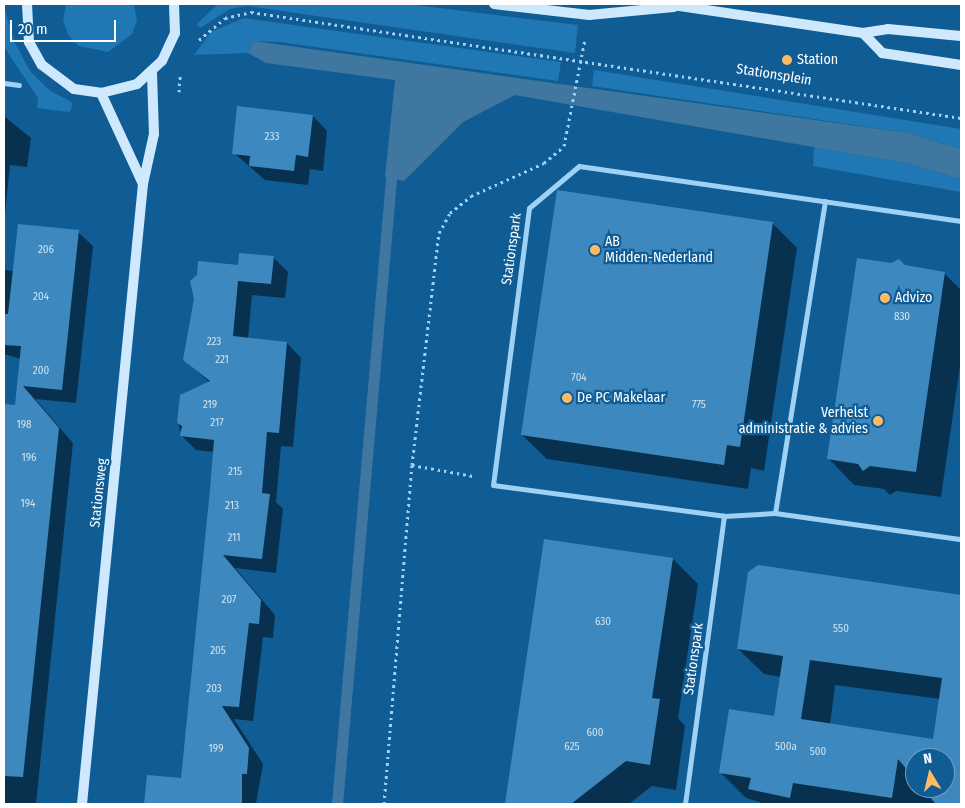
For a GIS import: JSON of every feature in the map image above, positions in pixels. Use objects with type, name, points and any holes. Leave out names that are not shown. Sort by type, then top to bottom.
[{"type":"main road","points":[[27,4],[29,42],[42,65],[68,86],[101,93],[120,91],[152,73],[174,33],[174,4]]},
{"type":"main road","points":[[494,4],[589,15],[671,5],[863,33],[888,28],[961,36]]},
{"type":"main road","points":[[863,33],[882,53],[961,65]]},
{"type":"main road","name":"Stationsweg","points":[[82,804],[143,184],[154,134],[152,73]]},
{"type":"main road","points":[[101,93],[143,184]]},
{"type":"street","points":[[4,83],[19,84]]},
{"type":"street","name":"Stationspark","points":[[493,485],[529,208],[579,166],[961,221]]},
{"type":"street","points":[[775,513],[825,200]]},
{"type":"street","points":[[493,485],[724,516],[775,513],[961,539]]},
{"type":"street","name":"Stationspark","points":[[685,804],[724,516]]},
{"type":"path","name":"Stationsplein","points":[[195,46],[225,18],[250,12],[582,59],[961,118]]},
{"type":"path","points":[[384,804],[412,465],[439,233],[450,213],[471,196],[544,163],[564,146],[572,119],[582,59]]},
{"type":"path","points":[[178,101],[180,72]]},
{"type":"path","points":[[412,465],[467,473],[493,485]]},
{"type":"shaded area","points":[[66,4],[134,4],[137,21],[132,34],[108,52],[79,46],[68,35],[63,20]]},
{"type":"shaded area","points":[[218,4],[407,4],[578,25],[575,53],[247,6],[230,9],[200,28],[197,24]]},
{"type":"shaded area","points":[[4,6],[15,43],[30,71],[49,90],[73,103],[70,112],[37,108],[38,98],[4,47]]},
{"type":"shaded area","points":[[244,18],[561,62],[558,81],[280,42],[254,41],[248,53],[194,55],[211,32]]},
{"type":"shaded area","points":[[254,41],[908,133],[961,149],[961,179],[905,163],[515,95],[463,122],[404,181],[385,177],[395,80],[266,63],[248,53]]},
{"type":"shaded area","points":[[594,70],[961,129],[961,149],[908,133],[592,86]]},
{"type":"shaded area","points":[[814,147],[905,163],[961,179],[961,192],[813,166]]},
{"type":"building","points":[[237,106],[313,115],[308,157],[296,155],[294,171],[249,166],[250,156],[232,154]]},
{"type":"building","points":[[557,190],[773,222],[740,447],[727,445],[724,465],[521,435]]},
{"type":"building","points":[[18,224],[79,230],[62,390],[23,386],[59,428],[23,777],[4,776],[4,404],[15,405],[21,346],[4,345],[4,314],[8,314]]},
{"type":"building","points":[[239,253],[274,256],[271,284],[238,281],[233,336],[287,342],[279,433],[267,432],[262,493],[270,494],[262,559],[223,555],[261,600],[259,624],[249,623],[239,707],[222,706],[249,748],[247,774],[242,774],[242,804],[144,804],[147,775],[181,778],[210,489],[214,440],[180,436],[182,426],[177,423],[180,395],[210,381],[183,360],[194,299],[190,281],[197,275],[198,261],[238,265]]},
{"type":"building","points":[[857,258],[891,263],[899,259],[905,265],[945,272],[916,472],[870,466],[863,471],[858,464],[827,459]]},
{"type":"building","points":[[544,539],[673,558],[652,698],[660,699],[650,765],[626,761],[571,804],[505,804]]},
{"type":"building","points":[[758,565],[961,595],[961,804],[936,804],[931,798],[955,798],[955,748],[905,748],[905,767],[898,759],[892,798],[793,783],[790,798],[748,789],[751,778],[719,773],[729,709],[774,716],[783,656],[737,649],[748,572]],"holes":[[[810,660],[942,678],[933,739],[801,719]]]},
{"type":"waterway","points":[[337,804],[391,179]]},
{"type":"place","name":"Station","points":[[787,60]]},
{"type":"place","name":"AB Midden-Nederland","points":[[595,250]]},
{"type":"place","name":"Advizo","points":[[885,298]]},
{"type":"place","name":"De PC Makelaar","points":[[567,398]]},
{"type":"place","name":"Verhelst administratie & advies","points":[[878,421]]}]
